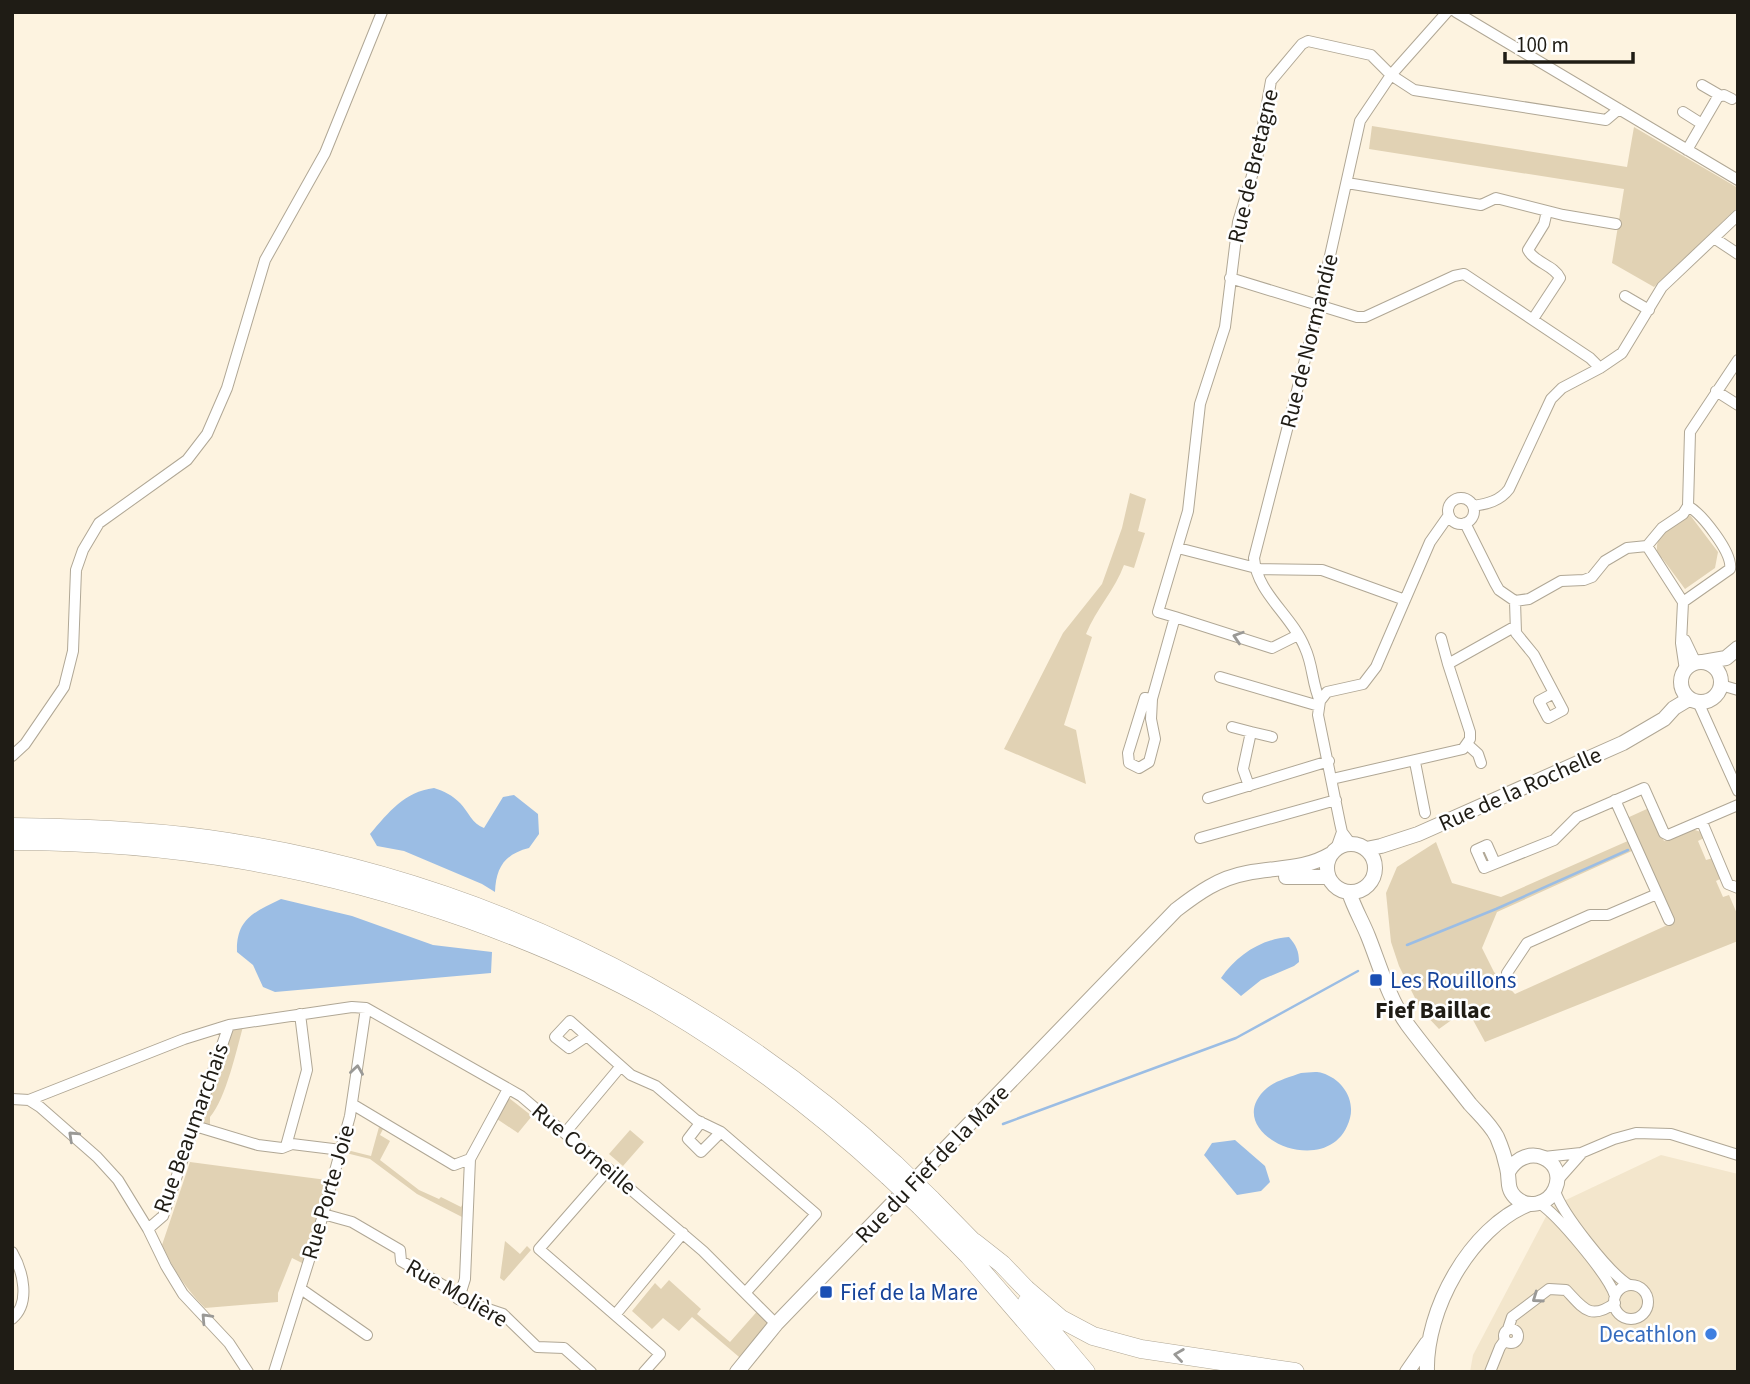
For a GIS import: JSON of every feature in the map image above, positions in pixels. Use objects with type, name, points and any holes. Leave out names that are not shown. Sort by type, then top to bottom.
[{"type":"highway","points":[[12,827],[132,831],[261,848],[352,869],[487,912],[564,943],[630,975],[730,1034],[812,1093],[925,1202],[1002,1264],[1052,1312],[1093,1336],[1141,1349],[1295,1372]]},
{"type":"highway","points":[[12,841],[132,845],[196,851],[258,861],[321,874],[381,891],[495,929],[547,949],[605,977],[702,1031],[782,1086],[853,1143],[892,1170]]},
{"type":"highway","points":[[925,1202],[1069,1372]]},
{"type":"highway","points":[[974,1242],[1086,1372]]},
{"type":"highway","points":[[1016,1310],[1026,1332],[1052,1372]]},
{"type":"main road","points":[[1732,653],[1713,698],[1690,696],[1681,680],[1695,665],[1732,653]]},
{"type":"main road","points":[[1695,665],[1713,666],[1720,680]]},
{"type":"main road","name":"Rue de la Rochelle","points":[[1366,849],[1418,834],[1623,743],[1672,699],[1690,696]]},
{"type":"main road","name":"Rue de la Rochelle","points":[[1375,868],[1385,856],[1418,834]]},
{"type":"main road","points":[[1346,838],[1366,849],[1374,861],[1372,880],[1355,891],[1336,887],[1328,877],[1327,861],[1334,851],[1346,838]]},
{"type":"main road","name":"Rue du Fief de la Mare","points":[[737,1372],[776,1324],[1132,959],[1176,910],[1206,888],[1245,873],[1306,866],[1334,851]]},
{"type":"main road","name":"Rue du Fief de la Mare","points":[[1132,959],[1193,907],[1226,888],[1266,878],[1328,877]]},
{"type":"main road","points":[[1355,891],[1368,937],[1392,1001],[1496,1136],[1513,1196],[1534,1204]]},
{"type":"main road","points":[[1492,1227],[1514,1211],[1545,1201],[1556,1186],[1551,1163],[1544,1157],[1527,1155],[1496,1136]]},
{"type":"main road","points":[[1508,1172],[1519,1158],[1527,1155]]},
{"type":"main road","points":[[1427,1372],[1430,1339],[1441,1303],[1456,1272],[1492,1227],[1509,1188]]},
{"type":"main road","points":[[1407,1372],[1430,1339]]},
{"type":"street","points":[[12,756],[25,744],[64,687],[73,650],[76,570],[83,550],[99,523],[187,460],[207,434],[227,388],[265,260],[325,153],[382,12]]},
{"type":"street","name":"Rue de Normandie","points":[[1255,569],[1254,558],[1319,305],[1360,121],[1391,75],[1447,12]]},
{"type":"street","points":[[1456,12],[1738,180]]},
{"type":"street","name":"Rue de Bretagne","points":[[1175,617],[1158,612],[1188,511],[1199,404],[1225,327],[1238,222],[1257,159],[1271,81],[1302,44],[1308,41],[1371,55],[1391,75],[1414,90],[1606,120],[1619,108]]},
{"type":"street","points":[[1702,85],[1732,99]]},
{"type":"street","points":[[1687,150],[1719,95]]},
{"type":"street","points":[[1683,112],[1702,124]]},
{"type":"street","points":[[1347,183],[1481,205],[1496,198],[1547,211],[1616,223]]},
{"type":"street","points":[[1533,319],[1560,278],[1556,271],[1532,256],[1528,250],[1544,224],[1547,211]]},
{"type":"street","points":[[1473,506],[1498,500],[1504,495],[1551,399],[1562,388],[1622,353],[1668,280],[1738,215]]},
{"type":"street","points":[[1714,238],[1738,254]]},
{"type":"street","points":[[1230,278],[1365,317],[1454,276],[1464,274],[1590,358],[1600,368]]},
{"type":"street","points":[[1625,296],[1648,310]]},
{"type":"street","points":[[1465,523],[1499,590],[1515,601],[1528,599],[1561,581],[1584,580],[1592,576],[1605,561],[1627,548],[1647,546],[1662,528],[1683,514],[1688,506],[1690,432],[1738,360]]},
{"type":"street","points":[[1716,391],[1738,405]]},
{"type":"street","points":[[1220,677],[1322,700],[1363,684],[1376,667],[1430,542],[1449,515],[1449,508],[1455,500],[1467,500],[1473,506],[1473,515],[1465,523],[1456,523],[1449,515]]},
{"type":"street","points":[[1683,602],[1730,569],[1731,564],[1728,554],[1696,511],[1688,506]]},
{"type":"street","points":[[1647,546],[1683,602],[1681,643],[1695,665]]},
{"type":"street","points":[[1178,548],[1255,569],[1322,570],[1405,600]]},
{"type":"street","points":[[1255,569],[1264,588],[1298,635],[1308,654],[1314,684],[1322,700],[1318,716],[1346,838]]},
{"type":"street","points":[[1515,601],[1514,627],[1519,639],[1530,650],[1554,694]]},
{"type":"street","points":[[1152,699],[1145,698],[1128,753],[1129,763],[1139,768],[1149,762],[1155,739],[1151,719],[1152,699],[1175,617],[1272,648],[1298,635]]},
{"type":"street","points":[[1448,664],[1514,627]]},
{"type":"street","points":[[1332,779],[1415,762],[1463,749],[1467,744],[1469,732],[1441,638]]},
{"type":"street","points":[[1720,680],[1738,690]]},
{"type":"street","points":[[1690,696],[1738,791]]},
{"type":"street","points":[[1232,727],[1272,737]]},
{"type":"street","points":[[1249,786],[1243,769],[1251,732]]},
{"type":"street","points":[[1467,744],[1478,754],[1481,763]]},
{"type":"street","points":[[1208,798],[1329,761]]},
{"type":"street","points":[[1415,762],[1425,813]]},
{"type":"street","points":[[1495,863],[1554,840],[1577,817],[1644,788],[1664,833],[1668,835],[1738,805]]},
{"type":"street","points":[[1200,838],[1336,800]]},
{"type":"street","points":[[1615,800],[1669,920]]},
{"type":"street","points":[[1702,821],[1728,884],[1738,888]]},
{"type":"street","points":[[1507,973],[1527,943],[1590,915],[1608,915],[1657,894]]},
{"type":"street","points":[[12,1099],[29,1100],[184,1039],[229,1025],[352,1007],[366,1008]]},
{"type":"street","name":"Rue Corneille","points":[[366,1008],[521,1096],[683,1233],[776,1324]]},
{"type":"street","name":"Rue Porte Joie","points":[[275,1372],[341,1150],[352,1104],[366,1008]]},
{"type":"street","points":[[286,1146],[307,1070],[300,1014]]},
{"type":"street","name":"Rue Beaumarchais","points":[[148,1229],[163,1216],[229,1025]]},
{"type":"street","points":[[587,1036],[631,1075],[656,1086],[701,1122],[721,1132],[816,1214],[746,1292]]},
{"type":"street","points":[[565,1133],[621,1066]]},
{"type":"street","points":[[460,1295],[465,1279],[470,1159],[508,1089]]},
{"type":"street","points":[[29,1100],[97,1157],[118,1181],[183,1294],[229,1343],[247,1372]]},
{"type":"street","points":[[352,1104],[470,1174]]},
{"type":"street","points":[[701,1122],[688,1139],[701,1153],[721,1132]]},
{"type":"street","points":[[195,1126],[251,1144],[282,1148],[292,1144],[341,1150]]},
{"type":"street","points":[[1544,1157],[1581,1153],[1636,1133],[1671,1134],[1738,1155]]},
{"type":"street","points":[[1534,1204],[1559,1220],[1610,1283],[1620,1314],[1635,1318],[1645,1311],[1648,1302],[1645,1293],[1618,1277],[1566,1213],[1556,1186],[1581,1153]]},
{"type":"street","points":[[454,1165],[470,1159]]},
{"type":"street","points":[[609,1169],[539,1249],[660,1354],[644,1372]]},
{"type":"street","name":"Rue Molière","points":[[323,1214],[352,1222],[400,1250],[401,1261],[460,1295],[458,1299],[503,1314],[537,1347],[564,1348],[591,1372]]},
{"type":"street","points":[[615,1315],[683,1233]]},
{"type":"street","points":[[12,1252],[17,1259],[24,1292],[18,1314],[12,1320]]},
{"type":"street","points":[[1490,1372],[1512,1317],[1549,1289],[1566,1290],[1584,1309],[1594,1313],[1603,1311],[1615,1300],[1621,1289],[1629,1285]]},
{"type":"street","points":[[301,1289],[367,1335]]},
{"type":"shaded area","points":[[1372,126],[1627,167],[1634,127],[1738,188],[1738,207],[1654,287],[1612,263],[1624,189],[1369,149]]},
{"type":"shaded area","points":[[1130,493],[1146,499],[1138,531],[1145,533],[1134,568],[1124,565],[1086,634],[1092,637],[1064,725],[1076,730],[1086,784],[1004,749],[1063,633],[1102,584],[1122,528]]},
{"type":"shaded area","points":[[1690,515],[1718,552],[1715,568],[1685,589],[1662,558],[1659,559],[1657,550],[1664,532]]},
{"type":"shaded area","points":[[1649,808],[1664,841],[1692,829],[1701,832],[1704,838],[1698,841],[1706,860],[1713,858],[1722,878],[1716,881],[1723,897],[1729,895],[1738,916],[1738,941],[1485,1042],[1467,1009],[1439,1029],[1421,1010],[1399,966],[1391,942],[1386,893],[1397,867],[1436,842],[1452,883],[1501,897],[1630,840],[1634,850],[1497,912],[1482,948],[1494,972],[1515,994],[1674,922],[1627,818]]},
{"type":"shaded area","points":[[244,1023],[226,1086],[210,1117],[210,1126],[195,1126],[229,1025]]},
{"type":"shaded area","points":[[509,1098],[532,1116],[518,1133],[497,1119]]},
{"type":"shaded area","points":[[379,1127],[383,1129],[380,1135],[390,1141],[380,1160],[419,1190],[461,1207],[464,1201],[464,1218],[417,1194],[370,1159],[346,1153],[347,1150],[371,1156]]},
{"type":"shaded area","points":[[630,1130],[644,1142],[623,1166],[609,1154]]},
{"type":"shaded area","points":[[1661,1155],[1738,1174],[1738,1372],[1470,1372],[1473,1355],[1551,1207]]},
{"type":"shaded area","points":[[190,1162],[327,1180],[304,1264],[292,1258],[278,1293],[278,1302],[205,1308],[175,1270],[162,1245]]},
{"type":"shaded area","points":[[505,1241],[520,1254],[527,1246],[531,1250],[504,1281],[500,1278]]},
{"type":"shaded area","points":[[669,1280],[701,1309],[697,1314],[730,1342],[761,1307],[776,1324],[745,1362],[692,1317],[679,1331],[663,1318],[652,1329],[632,1311],[655,1283],[661,1289]]},
{"type":"water","points":[[434,788],[454,798],[473,820],[484,828],[503,797],[514,795],[538,814],[539,834],[529,848],[514,854],[503,863],[497,875],[495,892],[404,851],[377,846],[370,834],[391,811],[414,794]]},
{"type":"water","points":[[281,899],[352,916],[433,945],[492,952],[491,973],[275,992],[263,987],[253,965],[237,952],[237,941],[248,918]]},
{"type":"water","points":[[1289,937],[1298,955],[1299,962],[1294,966],[1261,980],[1241,996],[1221,978],[1234,962],[1250,950],[1269,941]]},
{"type":"water","points":[[1301,1073],[1322,1073],[1336,1080],[1351,1104],[1350,1118],[1339,1138],[1322,1148],[1302,1150],[1282,1145],[1266,1135],[1256,1121],[1255,1105],[1267,1088]]},
{"type":"water","points":[[1235,1140],[1265,1166],[1270,1182],[1261,1191],[1237,1195],[1204,1155],[1212,1143]]},
{"type":"waterway","points":[[1407,945],[1628,850]]},
{"type":"waterway","points":[[1003,1124],[1236,1038],[1358,971]]},
{"type":"place","name":"Les Rouillons","points":[[1376,980]]},
{"type":"place","name":"Fief de la Mare","points":[[826,1292]]},
{"type":"place","name":"Decathlon","points":[[1711,1334]]},
{"type":"district","name":"Fief Baillac","points":[[1433,1010]]}]
